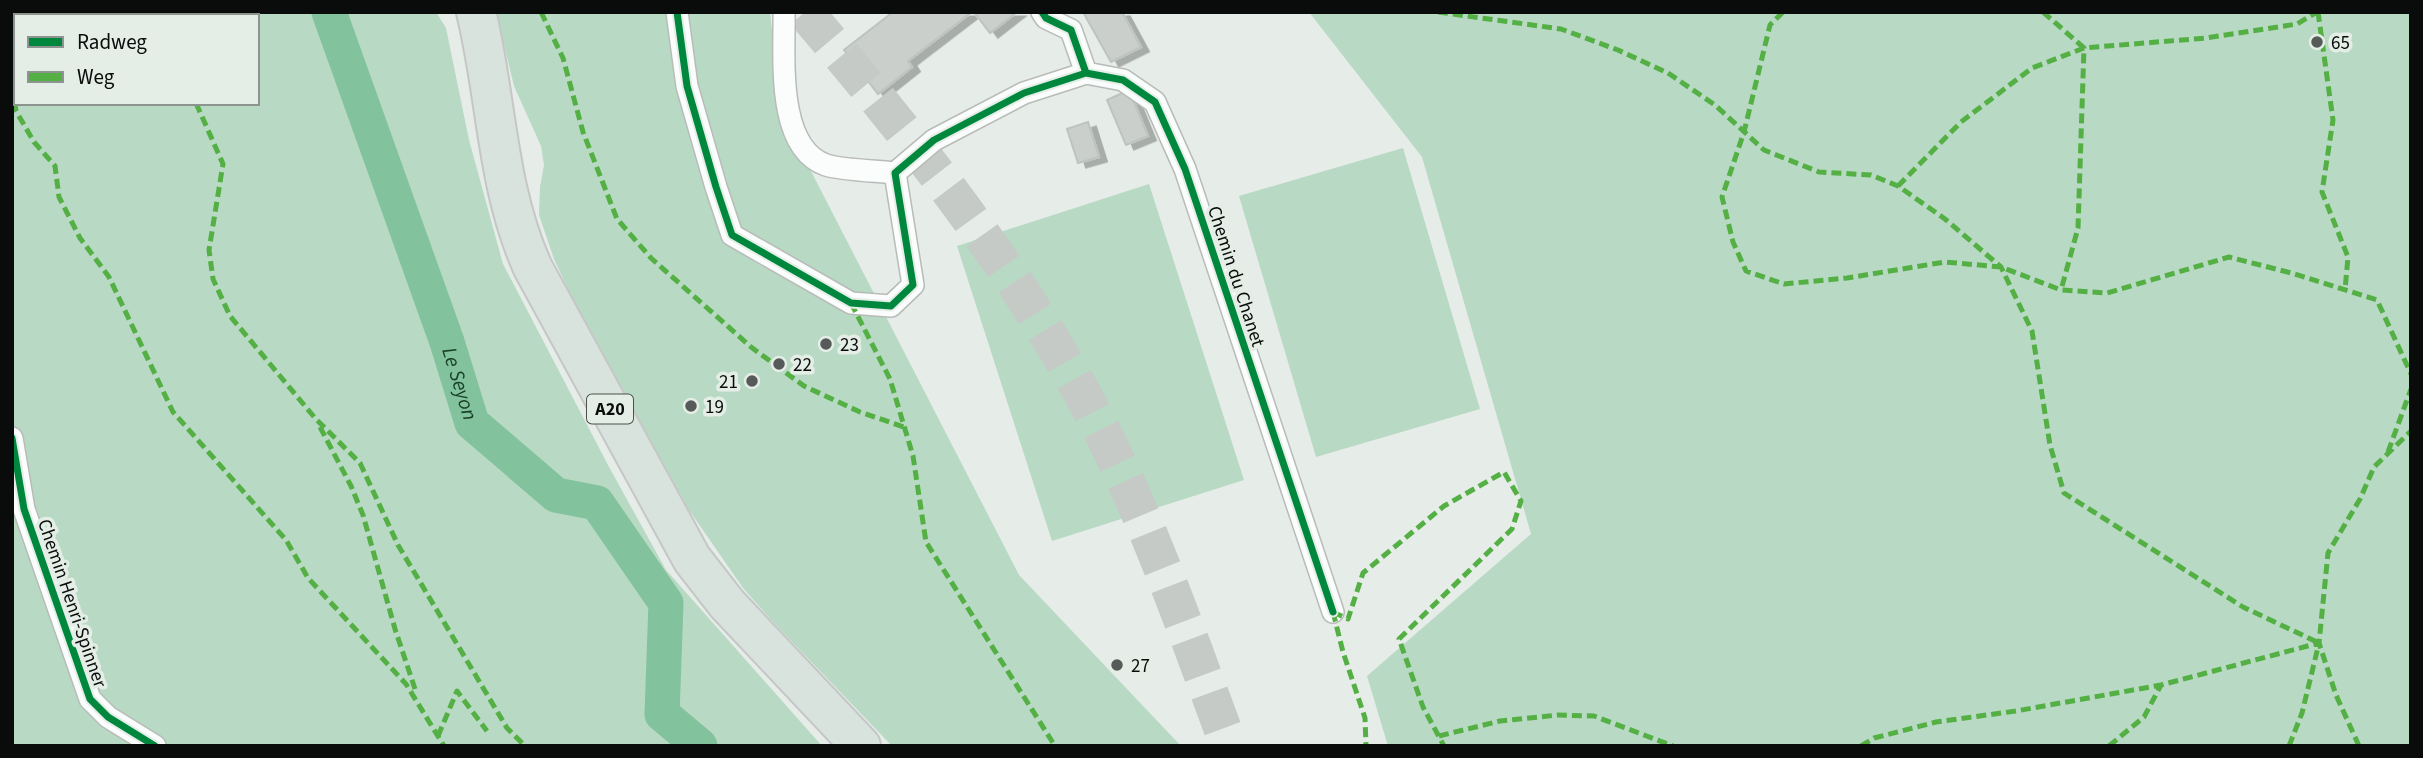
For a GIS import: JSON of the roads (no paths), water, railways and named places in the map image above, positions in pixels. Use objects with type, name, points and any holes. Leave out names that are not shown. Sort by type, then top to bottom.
[{"type":"highway","name":"A20","points":[[476,12],[509,200],[522,245],[538,279],[692,559],[727,604],[861,746]]},
{"type":"street","points":[[677,12],[687,86],[733,235],[851,303],[891,306],[913,285],[895,173]]},
{"type":"street","points":[[784,12],[788,116],[804,150],[825,165],[895,173],[934,139],[1012,98],[1086,73],[1071,30],[1046,18],[1042,12]]},
{"type":"street","name":"Chemin du Chanet","points":[[1086,73],[1123,80],[1155,102],[1185,169],[1333,612]]},
{"type":"street","name":"Chemin Henri-Spinner","points":[[12,438],[24,509],[90,699],[108,717],[155,746]]},
{"type":"waterway","name":"Le Seyon","points":[[329,12],[447,342],[472,423],[556,495],[597,503],[666,603],[662,714],[700,746]]},
{"type":"tunnel","points":[[805,12],[881,103],[988,243],[1082,393],[1144,522],[1229,746]]},
{"type":"place","name":"65","points":[[2317,42]]},
{"type":"place","name":"23","points":[[826,344]]},
{"type":"place","name":"22","points":[[779,364]]},
{"type":"place","name":"21","points":[[752,381]]},
{"type":"place","name":"19","points":[[691,406]]},
{"type":"place","name":"27","points":[[1117,665]]}]
